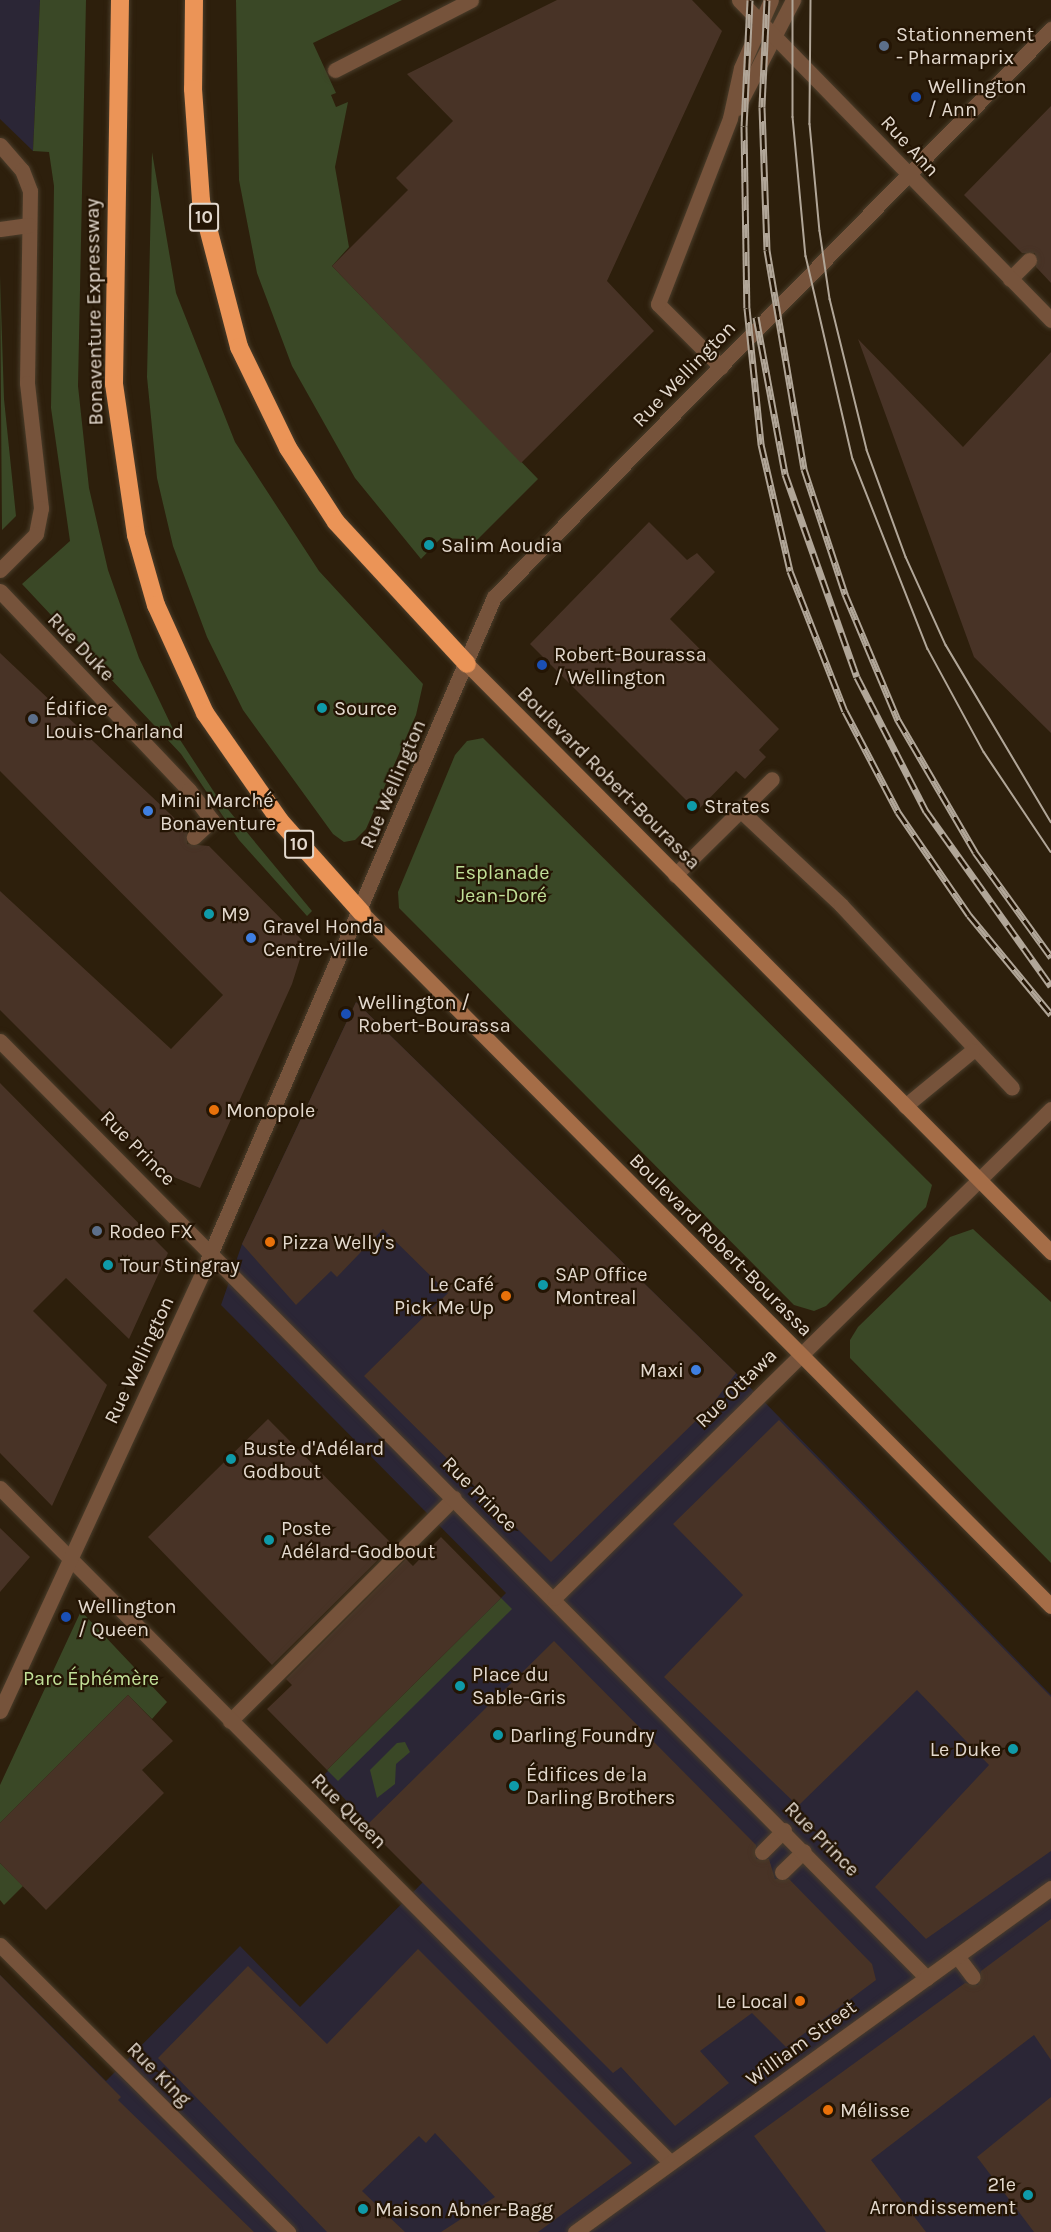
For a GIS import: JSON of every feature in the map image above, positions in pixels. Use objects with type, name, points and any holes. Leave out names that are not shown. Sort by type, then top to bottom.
[{"type":"highway","name":"Bonaventure Expressway","points":[[120,0],[114,384],[136,536],[156,605],[205,713],[273,813],[362,913]]},
{"type":"highway","name":"10","points":[[194,0],[193,89],[201,201],[239,347],[288,448],[336,522],[467,664]]},
{"type":"main road","name":"Boulevard Robert-Bourassa","points":[[467,664],[1051,1252]]},
{"type":"main road","name":"Boulevard Robert-Bourassa","points":[[362,913],[1051,1606]]},
{"type":"street","points":[[334,70],[471,0]]},
{"type":"street","name":"Rue Ann","points":[[739,0],[1051,320]]},
{"type":"street","points":[[730,118],[741,68],[771,0]]},
{"type":"street","points":[[721,367],[658,304],[730,118],[776,38],[793,0]]},
{"type":"street","name":"Rue Wellington","points":[[0,1711],[211,1252],[362,913],[494,597],[1051,29]]},
{"type":"street","points":[[0,145],[30,184],[27,383],[41,518],[26,547],[0,570]]},
{"type":"street","points":[[0,229],[29,225]]},
{"type":"street","points":[[1010,279],[1029,260]]},
{"type":"street","name":"Rue Duke","points":[[0,591],[189,790],[212,820],[194,837]]},
{"type":"street","points":[[675,875],[772,778]]},
{"type":"street","points":[[740,810],[841,905],[972,1051],[1012,1088]]},
{"type":"street","name":"Rue Prince","points":[[0,1041],[784,1830],[927,1978]]},
{"type":"street","points":[[905,1106],[972,1051]]},
{"type":"street","name":"Rue Ottawa","points":[[554,1598],[1050,1110]]},
{"type":"street","name":"Rue Queen","points":[[0,1488],[670,2162]]},
{"type":"street","points":[[230,1721],[454,1498]]},
{"type":"street","points":[[762,1852],[784,1830]]},
{"type":"street","points":[[782,1872],[804,1851]]},
{"type":"street","name":"William Street","points":[[575,2232],[1051,1888]]},
{"type":"street","name":"Rue King","points":[[0,1945],[288,2232]]},
{"type":"street","points":[[957,1956],[973,1977]]},
{"type":"shaded area","points":[[0,0],[40,0],[33,151],[0,119]]},
{"type":"shaded area","points":[[356,1002],[736,1373],[1051,1695],[1051,2232],[0,2232],[0,1975],[106,2081],[240,1946],[300,2007],[423,1882],[323,1776],[506,1593],[221,1305],[242,1244]]},
{"type":"green space","points":[[40,0],[86,0],[78,386],[89,488],[108,570],[139,658],[173,729],[216,795],[312,911],[307,916],[239,840],[181,754],[22,584],[70,541],[51,408],[54,186],[49,152],[33,151]]},
{"type":"green space","points":[[236,0],[402,0],[313,43],[336,93],[331,95],[336,107],[348,102],[335,167],[349,247],[332,266],[538,479],[471,546],[464,539],[441,538],[421,559],[355,478],[292,366],[257,273],[239,180]]},
{"type":"green space","points":[[152,152],[176,293],[235,442],[319,571],[423,684],[416,715],[366,829],[355,840],[344,842],[333,834],[243,710],[207,637],[173,546],[157,478],[147,377]]},
{"type":"green space","points":[[0,275],[4,399],[16,516],[2,530]]},
{"type":"green space","name":"Esplanade Jean-Doré","points":[[483,738],[932,1185],[926,1207],[826,1306],[814,1311],[794,1305],[399,908],[398,892],[455,755],[467,741]]},
{"type":"green space","points":[[973,1229],[1051,1302],[1051,1563],[850,1358],[850,1340],[858,1327],[950,1237]]},
{"type":"green space","points":[[501,1598],[512,1609],[338,1781],[327,1770]]},
{"type":"green space","name":"Parc Éphémère","points":[[81,1611],[167,1702],[152,1719],[128,1695],[0,1823],[0,1785]]},
{"type":"green space","points":[[405,1742],[410,1752],[396,1764],[395,1784],[377,1798],[370,1770],[397,1743]]},
{"type":"green space","points":[[0,1863],[23,1886],[4,1905],[0,1900]]},
{"type":"building","points":[[557,0],[692,0],[722,31],[607,281],[654,331],[521,463],[332,266],[408,190],[396,178],[453,121],[407,74]]},
{"type":"building","points":[[1051,106],[1051,283],[1036,267],[1035,253],[1022,253],[964,195]]},
{"type":"building","points":[[858,339],[963,447],[1051,352],[1051,733],[974,657]]},
{"type":"building","points":[[649,522],[687,560],[697,553],[715,572],[670,619],[779,729],[759,750],[766,757],[745,779],[736,771],[697,811],[530,644]]},
{"type":"building","points":[[0,653],[187,830],[187,844],[209,846],[305,943],[292,984],[200,1188],[162,1172],[0,1010],[0,891],[171,1049],[223,995],[0,771]]},
{"type":"building","name":"SAP Office Montreal","points":[[356,1002],[736,1373],[711,1406],[551,1562],[364,1376],[448,1293],[383,1229],[337,1277],[331,1271],[296,1305],[242,1244]]},
{"type":"building","points":[[0,1083],[168,1253],[129,1339],[66,1278],[33,1311],[107,1385],[52,1506],[0,1453]]},
{"type":"building","name":"Poste Adélard-Godbout","points":[[268,1419],[393,1545],[272,1665],[148,1537]]},
{"type":"building","points":[[779,1420],[1051,1697],[1051,1851],[926,1939],[875,1887],[989,1765],[917,1690],[798,1806],[664,1677],[743,1595],[673,1524]]},
{"type":"building","points":[[0,1528],[30,1557],[0,1592]]},
{"type":"building","points":[[441,1537],[501,1598],[327,1770],[267,1709],[292,1685],[286,1679],[406,1559],[413,1566]]},
{"type":"building","points":[[554,1641],[756,1845],[756,1859],[769,1859],[775,1879],[789,1879],[872,1964],[876,1980],[786,2047],[752,2013],[700,2051],[729,2083],[675,2126],[621,2067],[613,2073],[366,1826]]},
{"type":"building","points":[[128,1695],[173,1741],[142,1770],[164,1793],[46,1910],[0,1863],[0,1823]]},
{"type":"building","points":[[1051,1919],[1051,2060],[1034,2035],[871,2160],[926,2232],[826,2232],[754,2136],[965,1983],[978,1985],[981,1971]]},
{"type":"building","points":[[418,1949],[632,2163],[538,2232],[441,2232],[495,2197],[435,2133],[426,2143],[419,2136],[362,2191],[405,2232],[327,2232],[158,2058],[248,1966],[327,2044]]},
{"type":"building","points":[[0,1975],[121,2097],[118,2100],[254,2232],[0,2232]]},
{"type":"building","name":"21e Arrondissement","points":[[1051,2097],[1051,2232],[1034,2232],[977,2157]]},
{"type":"tram line","points":[[793,0],[793,117],[806,256],[853,459],[928,649],[984,752],[1051,852]]},
{"type":"tram line","points":[[811,0],[810,124],[820,231],[830,299],[867,450],[906,557],[946,645],[1051,822]]},
{"type":"railway","points":[[750,0],[744,126],[747,308],[761,444],[790,571],[845,711],[898,812],[969,915],[1051,1014]]},
{"type":"railway","points":[[767,0],[762,107],[767,250],[804,469],[845,594],[898,720],[975,852],[1051,957]]},
{"type":"railway","points":[[756,317],[785,474],[857,677],[926,811],[1051,986]]},
{"type":"place","name":"Stationnement - Pharmaprix","points":[[884,46]]},
{"type":"place","name":"Wellington / Ann","points":[[916,97]]},
{"type":"place","name":"Salim Aoudia","points":[[429,545]]},
{"type":"place","name":"Robert-Bourassa / Wellington","points":[[542,665]]},
{"type":"place","name":"Source","points":[[322,708]]},
{"type":"place","name":"Édifice Louis-Charland","points":[[33,719]]},
{"type":"place","name":"Strates","points":[[692,806]]},
{"type":"place","name":"Mini Marché Bonaventure","points":[[148,811]]},
{"type":"place","name":"M9","points":[[209,914]]},
{"type":"place","name":"Gravel Honda Centre-Ville","points":[[251,938]]},
{"type":"place","name":"Wellington / Robert-Bourassa","points":[[346,1014]]},
{"type":"place","name":"Monopole","points":[[214,1110]]},
{"type":"place","name":"Rodeo FX","points":[[97,1231]]},
{"type":"place","name":"Pizza Welly's","points":[[270,1242]]},
{"type":"place","name":"Tour Stingray","points":[[108,1265]]},
{"type":"place","name":"SAP Office Montreal","points":[[543,1285]]},
{"type":"place","name":"Le Café Pick Me Up","points":[[506,1296]]},
{"type":"place","name":"Maxi","points":[[696,1370]]},
{"type":"place","name":"Buste d'Adélard Godbout","points":[[231,1459]]},
{"type":"place","name":"Poste Adélard-Godbout","points":[[269,1540]]},
{"type":"place","name":"Wellington / Queen","points":[[66,1617]]},
{"type":"place","name":"Place du Sable-Gris","points":[[460,1686]]},
{"type":"place","name":"Darling Foundry","points":[[498,1735]]},
{"type":"place","name":"Le Duke","points":[[1013,1749]]},
{"type":"place","name":"Édifices de la Darling Brothers","points":[[514,1786]]},
{"type":"place","name":"Le Local","points":[[800,2001]]},
{"type":"place","name":"Mélisse","points":[[828,2110]]},
{"type":"place","name":"21e Arrondissement","points":[[1028,2195]]},
{"type":"place","name":"Maison Abner-Bagg","points":[[363,2209]]}]
